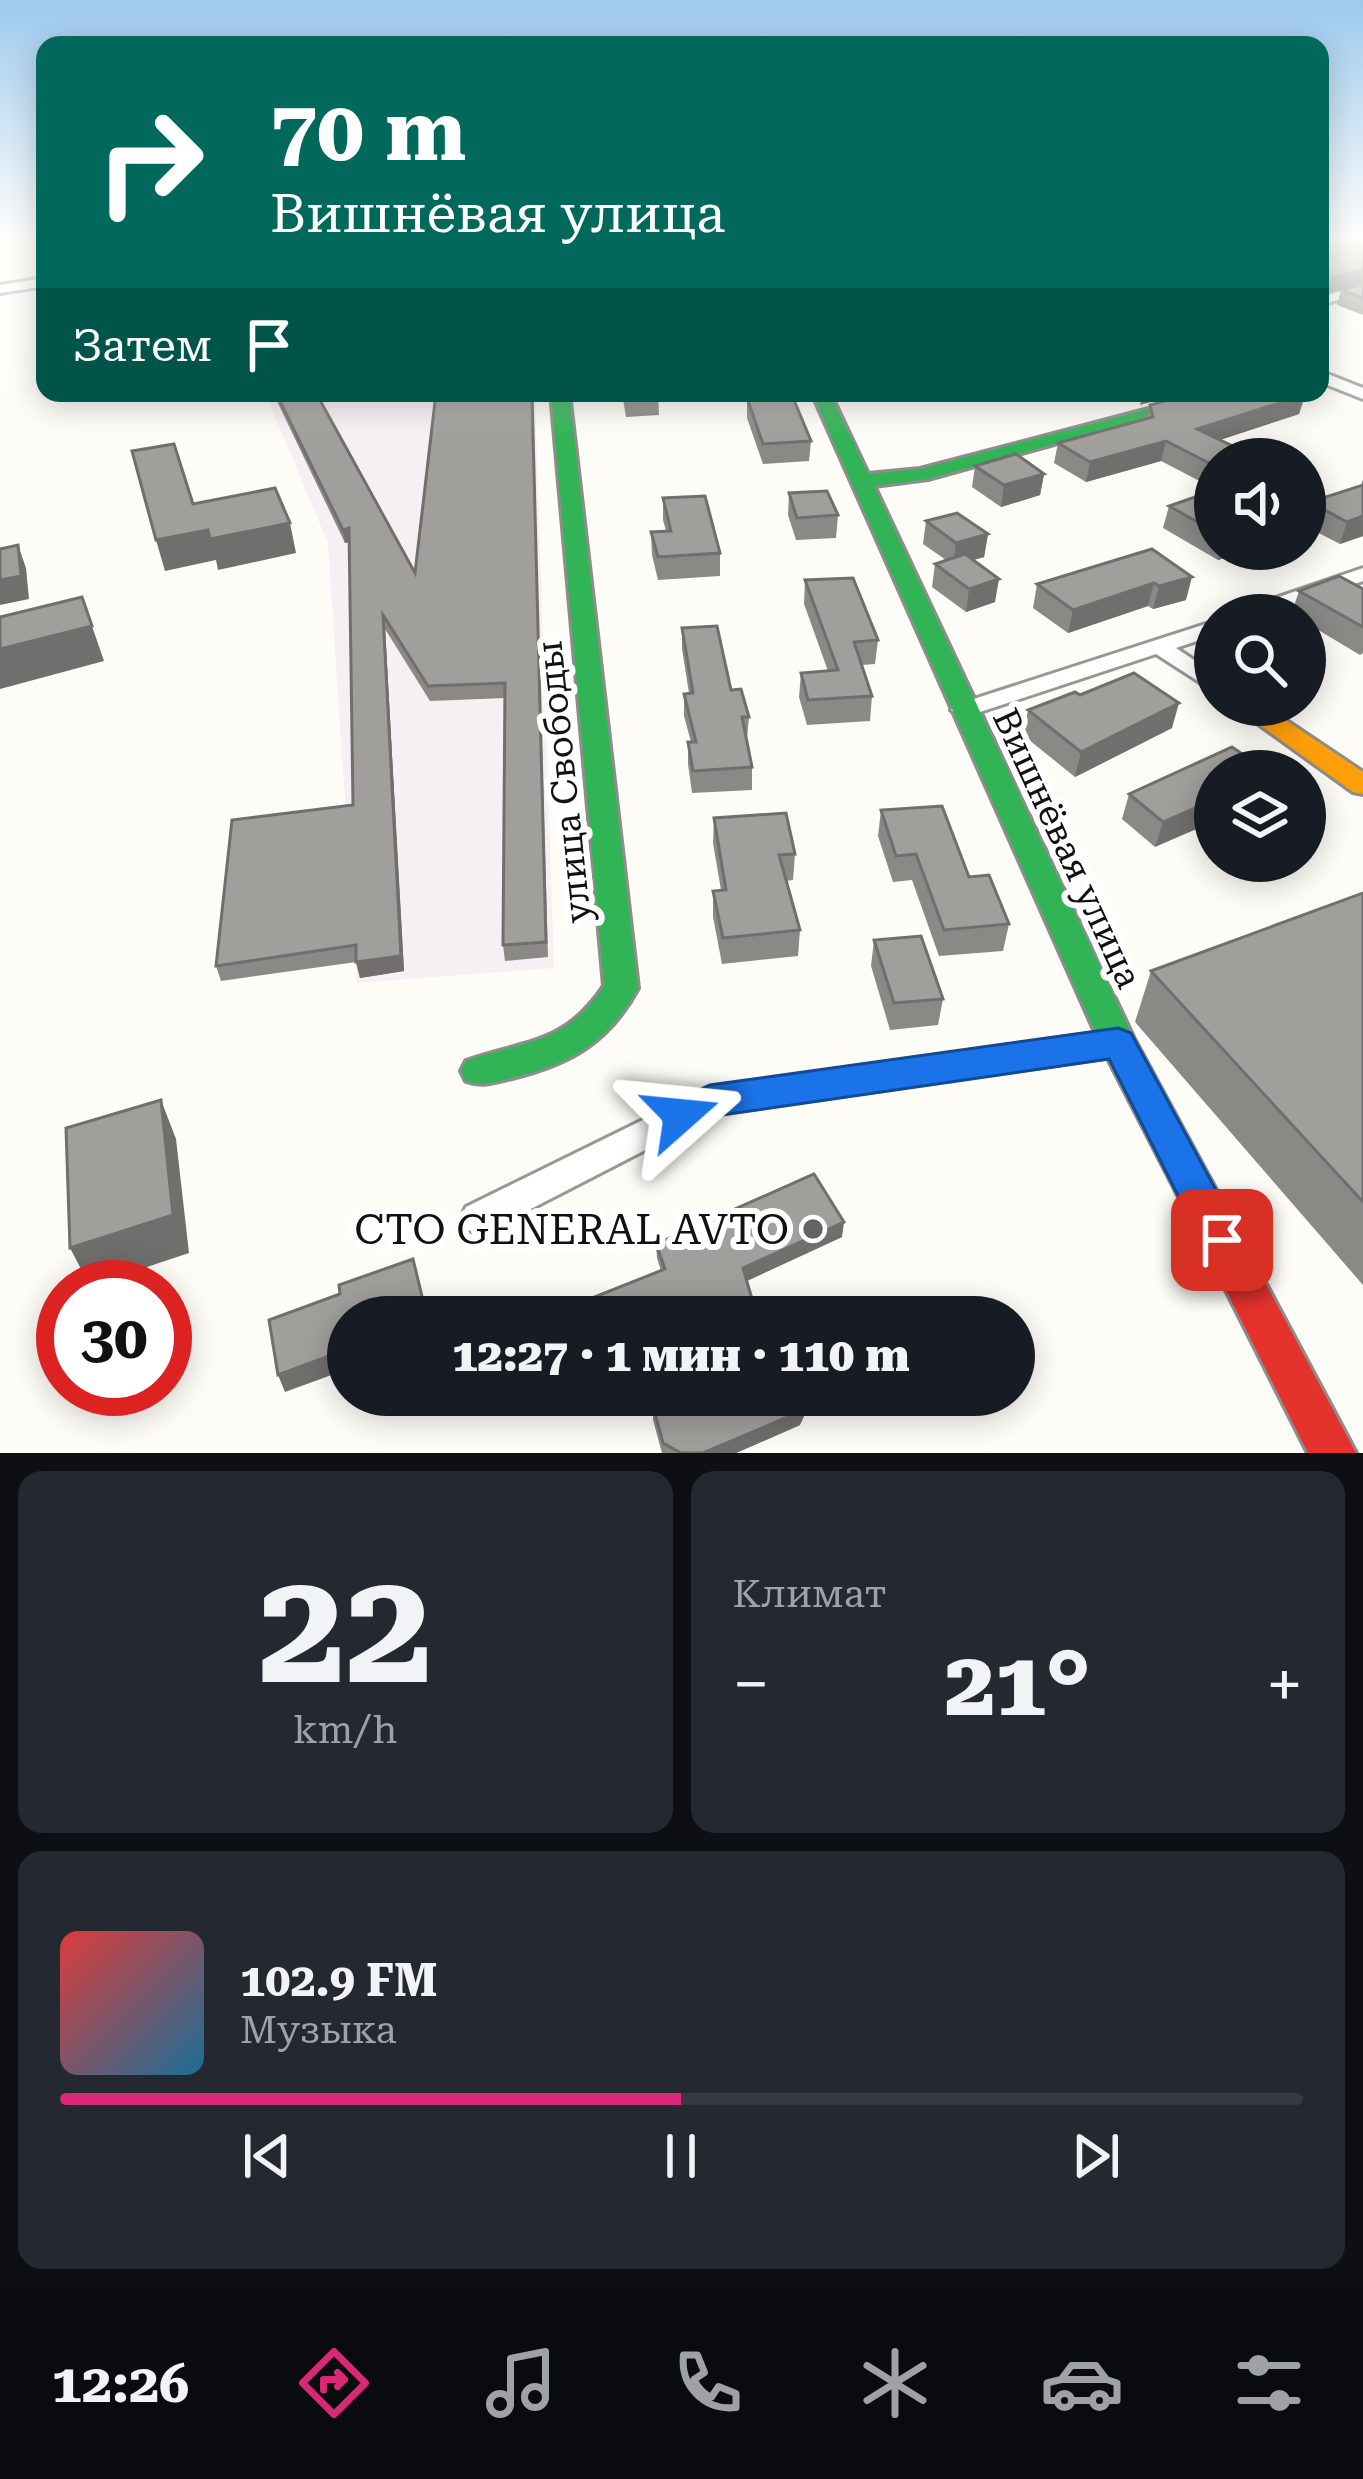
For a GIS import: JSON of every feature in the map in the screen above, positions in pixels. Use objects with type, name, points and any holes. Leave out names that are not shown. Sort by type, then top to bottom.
[{"type":"street","points":[[1329,380],[1363,394]]},
{"type":"street","name":"улица Свободы","points":[[478,1071],[578,1046],[603,1024],[621,988],[561,402]]},
{"type":"street","name":"Вишнёвая улица","points":[[824,402],[1118,1043],[1333,1453]]},
{"type":"street","points":[[860,481],[920,475],[1196,402]]},
{"type":"street","points":[[1307,594],[1363,574]]},
{"type":"street","points":[[963,710],[1194,636]]},
{"type":"street","points":[[1162,648],[1194,670]]},
{"type":"street","points":[[1275,726],[1363,785]]},
{"type":"street","points":[[479,1218],[710,1101],[1118,1043]]},
{"type":"shaded area","points":[[269,402],[535,402],[554,968],[357,983],[328,543]]},
{"type":"building","points":[[280,402],[321,402],[415,573],[435,402],[532,402],[546,942],[503,945],[505,683],[428,686],[383,615],[401,956],[356,962],[356,945],[216,966],[232,820],[353,805],[349,528],[343,530]]},
{"type":"building","points":[[748,402],[795,402],[811,441],[763,444]]},
{"type":"building","points":[[1161,402],[1283,402],[1197,429],[1216,438],[1194,438],[1194,455],[1166,441],[1090,462],[1058,443],[1153,417],[1150,405]]},
{"type":"building","points":[[174,444],[193,504],[275,488],[290,523],[210,539],[208,530],[156,540],[132,451]]},
{"type":"building","points":[[1016,454],[1044,474],[1004,485],[975,466]]},
{"type":"building","points":[[1363,485],[1363,516],[1347,522],[1326,511],[1326,497]]},
{"type":"building","points":[[827,491],[838,515],[797,518],[789,493]]},
{"type":"building","points":[[705,496],[720,553],[658,557],[651,532],[671,531],[663,498]]},
{"type":"building","points":[[1194,497],[1194,520],[1169,506]]},
{"type":"building","points":[[957,513],[988,534],[956,543],[926,521]]},
{"type":"building","points":[[18,545],[21,576],[0,580],[0,549]]},
{"type":"building","points":[[1152,549],[1192,577],[1159,586],[1154,583],[1073,610],[1037,584]]},
{"type":"building","points":[[965,554],[999,579],[969,589],[935,564]]},
{"type":"building","points":[[1339,576],[1363,589],[1363,627],[1326,606],[1326,594],[1299,591]]},
{"type":"building","points":[[853,578],[878,640],[854,642],[872,696],[808,700],[801,673],[838,670],[805,580]]},
{"type":"building","points":[[82,597],[92,626],[0,649],[0,617]]},
{"type":"building","points":[[717,626],[731,690],[741,689],[749,717],[742,717],[752,767],[693,771],[688,742],[696,742],[684,694],[693,693],[682,628]]},
{"type":"building","points":[[1134,673],[1179,703],[1081,752],[1028,710],[1075,692],[1080,695]]},
{"type":"building","points":[[1194,764],[1194,808],[1163,822],[1129,794]]},
{"type":"building","points":[[942,806],[969,877],[989,875],[1009,924],[944,930],[916,854],[896,856],[881,810]]},
{"type":"building","points":[[786,813],[795,854],[779,855],[800,930],[723,938],[713,891],[726,890],[714,818]]},
{"type":"building","points":[[1363,893],[1363,1202],[1151,971]]},
{"type":"building","points":[[921,936],[943,999],[894,1003],[874,940]]},
{"type":"building","points":[[161,1100],[173,1215],[70,1248],[66,1128]]},
{"type":"building","points":[[814,1174],[844,1222],[743,1268],[751,1296],[597,1296],[665,1269],[656,1244]]},
{"type":"building","points":[[413,1259],[422,1296],[335,1296],[340,1294],[339,1285]]},
{"type":"building","points":[[327,1299],[327,1357],[278,1375],[269,1320]]},
{"type":"building","points":[[656,1416],[790,1416],[703,1453],[681,1453],[663,1443]]},
{"type":"traffic: fast","points":[[479,1071],[544,1055],[578,1039],[621,988],[561,402]]},
{"type":"traffic: fast","points":[[825,402],[1118,1043],[1196,1191]]},
{"type":"traffic: fast","points":[[860,481],[921,475],[1196,402]]},
{"type":"traffic: slow","points":[[1276,726],[1363,785]]},
{"type":"traffic: jam","points":[[1196,1191],[1333,1453]]},
{"type":"place","name":"СТО GENERAL AVTO","points":[[813,1229]]},
{"type":"route","points":[[681,1115],[710,1101],[1118,1043],[1222,1240]]}]
